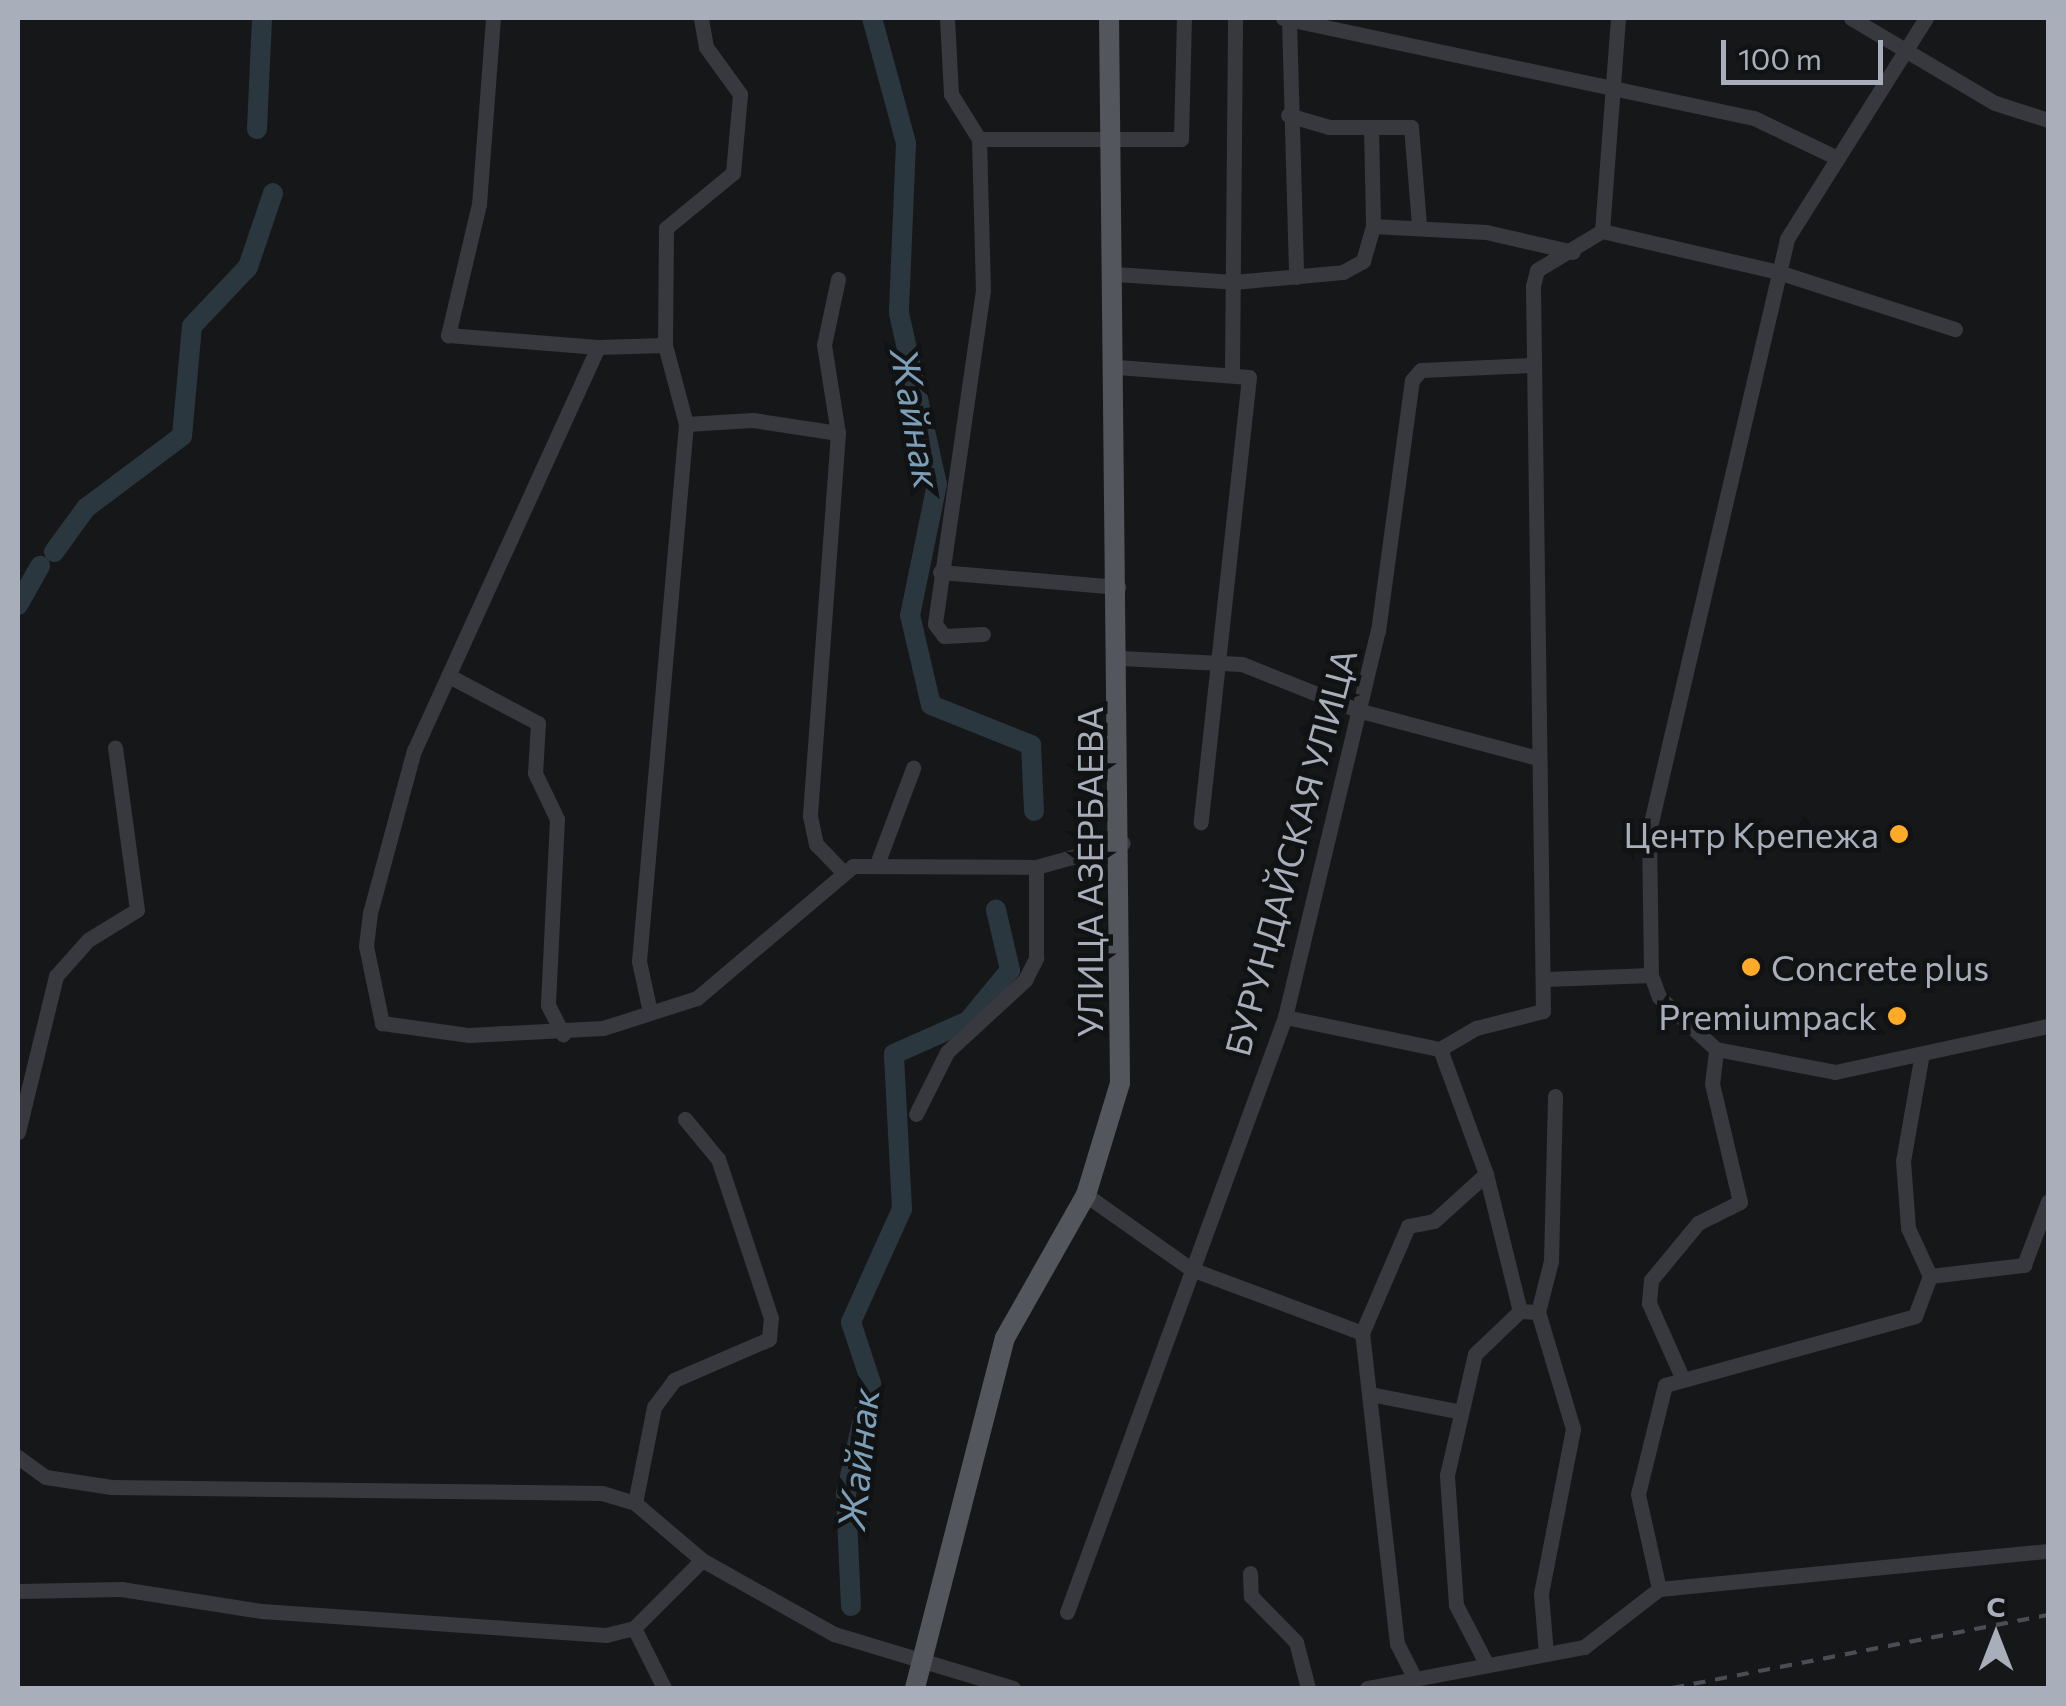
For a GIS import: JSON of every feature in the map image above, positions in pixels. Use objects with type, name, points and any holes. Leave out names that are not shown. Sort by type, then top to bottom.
[{"type":"main road","name":"УЛИЦА АЗЕРБАЕВА","points":[[916,1688],[918,1666],[1005,1338],[1086,1195],[1120,1083],[1123,843],[1109,18]]},
{"type":"street","points":[[493,18],[476,220],[448,335],[598,348],[665,346]]},
{"type":"street","points":[[650,1012],[639,961],[686,424],[665,346],[666,228],[674,212],[717,193],[733,173],[737,142],[738,81],[706,47],[701,18]]},
{"type":"street","points":[[947,18],[952,94],[979,139],[982,290],[940,572],[940,634],[983,634]]},
{"type":"street","points":[[979,139],[1113,143],[1185,135],[1184,18]]},
{"type":"street","points":[[1232,369],[1235,18]]},
{"type":"street","points":[[1602,232],[1617,87],[1618,18]]},
{"type":"street","points":[[1851,18],[1994,102],[2048,120]]},
{"type":"street","points":[[1926,18],[1831,155],[1778,272],[1649,831],[1651,975],[1660,996],[1716,1049],[1835,1072],[1921,1060],[2002,1029],[2048,1026]]},
{"type":"street","points":[[1296,277],[1286,19],[1350,24],[1754,118],[1831,155]]},
{"type":"street","points":[[1288,114],[1417,134],[1420,224]]},
{"type":"street","points":[[1115,274],[1234,282],[1354,269],[1373,226],[1371,126]]},
{"type":"street","points":[[1373,226],[1420,224],[1573,252]]},
{"type":"street","points":[[1285,1016],[1440,1049],[1476,1028],[1543,1011],[1546,979],[1537,758],[1532,365],[1537,270],[1602,232],[1778,272],[1955,329]]},
{"type":"street","points":[[838,278],[824,346],[838,433],[810,816],[816,844],[842,870]]},
{"type":"street","points":[[598,348],[396,797],[366,946],[375,1006],[392,1029],[563,1034],[650,1012],[697,998],[842,870],[877,864],[1036,867],[1123,843]]},
{"type":"street","name":"БУРУНДАЙСКАЯ УЛИЦА","points":[[1067,1612],[1285,1016],[1378,632],[1412,380],[1421,370],[1532,365]]},
{"type":"street","points":[[1116,367],[1232,369],[1248,377],[1251,395],[1216,660],[1201,822]]},
{"type":"street","points":[[686,424],[753,420],[838,433]]},
{"type":"street","points":[[940,572],[1118,586]]},
{"type":"street","points":[[1120,658],[1216,660],[1358,710],[1537,758]]},
{"type":"street","points":[[451,677],[538,722],[534,773],[557,819],[548,1004],[563,1034]]},
{"type":"street","points":[[18,1132],[56,976],[138,910],[115,748]]},
{"type":"street","points":[[877,864],[913,768]]},
{"type":"street","points":[[916,1114],[936,1066],[1025,980],[1036,958],[1036,867]]},
{"type":"street","points":[[1546,979],[1651,975]]},
{"type":"street","points":[[1440,1049],[1486,1174],[1520,1311]]},
{"type":"street","points":[[1681,1374],[1649,1303],[1650,1280],[1698,1223],[1740,1202],[1712,1084],[1716,1049]]},
{"type":"street","points":[[1659,1589],[1638,1494],[1656,1407],[1681,1374],[1914,1316],[1930,1276],[1908,1228],[1903,1162],[1921,1060]]},
{"type":"street","points":[[1546,1653],[1540,1594],[1573,1429],[1538,1312],[1551,1261],[1556,1096]]},
{"type":"street","points":[[635,1503],[654,1407],[674,1380],[769,1339],[771,1318],[718,1159],[684,1119]]},
{"type":"street","points":[[1415,1679],[1396,1644],[1362,1333],[1408,1226],[1434,1221],[1486,1174]]},
{"type":"street","points":[[1086,1195],[1190,1269],[1362,1333]]},
{"type":"street","points":[[1930,1276],[2024,1264],[2048,1200]]},
{"type":"street","points":[[1487,1664],[1456,1605],[1451,1572],[1447,1475],[1456,1411],[1475,1354],[1520,1311],[1538,1312]]},
{"type":"street","points":[[1370,1394],[1456,1411]]},
{"type":"street","points":[[18,1457],[46,1477],[111,1487],[559,1485],[635,1503],[702,1560],[770,1603],[918,1666],[1013,1688]]},
{"type":"street","points":[[1367,1688],[1584,1647],[1659,1589],[2048,1550]]},
{"type":"street","points":[[18,1591],[120,1589],[262,1611],[606,1635],[634,1628],[702,1560]]},
{"type":"street","points":[[1250,1574],[1251,1596],[1296,1642],[1308,1688]]},
{"type":"street","points":[[634,1628],[664,1688]]},
{"type":"waterway","points":[[257,129],[262,18]]},
{"type":"waterway","name":"Жайнак","points":[[872,18],[906,143],[899,313],[937,484],[910,615],[931,705],[1031,745],[1034,811]]},
{"type":"waterway","points":[[54,552],[86,508],[182,436],[192,326],[248,267],[273,193]]},
{"type":"waterway","points":[[18,605],[40,566]]},
{"type":"waterway","name":"Жайнак","points":[[851,1606],[846,1494],[871,1383],[851,1322],[902,1209],[894,1054],[968,1021],[1010,970],[996,910]]},
{"type":"railway","points":[[1672,1688],[2048,1615]]},
{"type":"place","name":"Центр Крепежа","points":[[1899,834]]},
{"type":"place","name":"Concrete plus","points":[[1751,967]]},
{"type":"place","name":"Premiumpack","points":[[1897,1016]]}]
